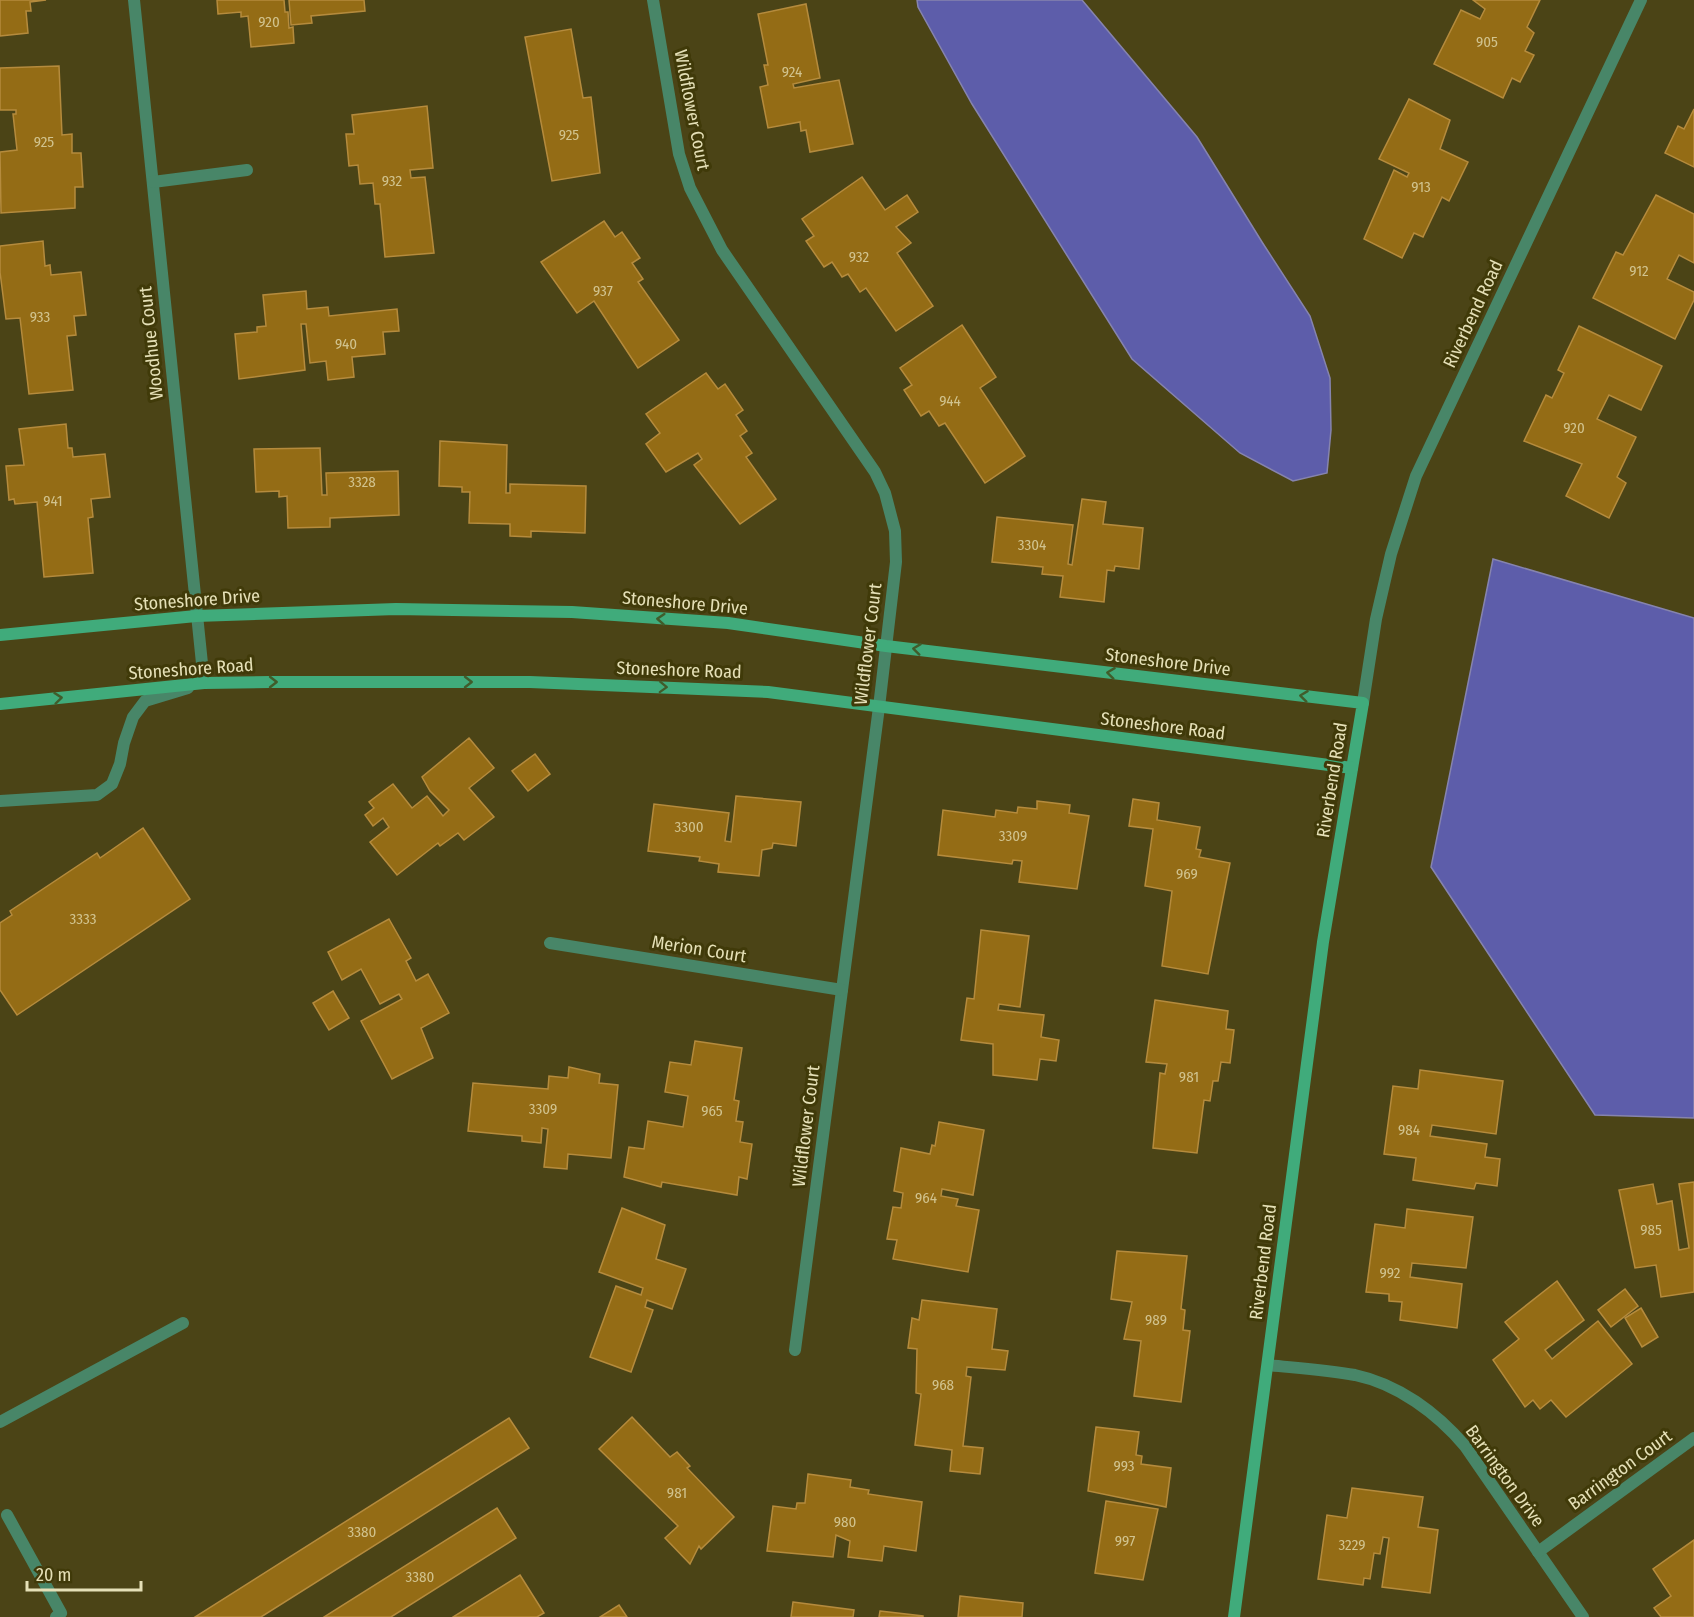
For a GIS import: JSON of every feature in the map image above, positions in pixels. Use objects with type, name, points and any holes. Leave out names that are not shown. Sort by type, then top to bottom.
[{"type":"street","name":"Woodhue Court","points":[[134,0],[204,683]]},
{"type":"street","name":"Wildflower Court","points":[[653,0],[679,154],[690,188],[722,250],[875,472],[885,493],[895,531],[896,562],[879,707],[795,1350]]},
{"type":"street","name":"Riverbend Road","points":[[1234,1617],[1323,942],[1376,618],[1391,554],[1416,476],[1641,0]]},
{"type":"street","points":[[153,182],[247,170]]},
{"type":"street","name":"Stoneshore Drive","points":[[0,635],[196,616],[396,609],[572,612],[728,623],[886,645],[1363,704]]},
{"type":"street","name":"Stoneshore Road","points":[[0,704],[204,683],[530,682],[768,692],[1352,768]]},
{"type":"street","points":[[0,801],[97,795],[112,784],[133,717],[145,701],[204,683]]},
{"type":"street","name":"Merion Court","points":[[550,943],[842,990]]},
{"type":"street","points":[[0,1422],[183,1323]]},
{"type":"street","name":"Barrington Drive","points":[[1268,1365],[1356,1375],[1395,1389],[1423,1406],[1465,1446],[1583,1617]]},
{"type":"street","name":"Barrington Court","points":[[1538,1552],[1694,1438]]},
{"type":"street","points":[[2,1513],[62,1613],[56,1617]]},
{"type":"shaded area","points":[[917,0],[1082,0],[1197,137],[1310,316],[1330,378],[1331,430],[1327,473],[1293,481],[1240,453],[1132,359],[972,104],[918,7]]},
{"type":"shaded area","points":[[1493,559],[1694,618],[1694,1118],[1595,1115],[1431,867]]},
{"type":"building","points":[[0,0],[46,0],[30,2],[31,11],[26,11],[28,33],[0,36]]},
{"type":"building","points":[[217,0],[284,0],[285,12],[288,12],[289,28],[293,27],[294,43],[251,47],[248,16],[241,17],[241,12],[218,14]]},
{"type":"building","points":[[289,0],[364,0],[365,11],[311,16],[312,23],[291,25]]},
{"type":"building","points":[[1473,0],[1540,0],[1527,27],[1534,33],[1525,51],[1534,55],[1520,82],[1512,78],[1503,98],[1434,64],[1461,10],[1480,19],[1485,9]]},
{"type":"building","points":[[806,4],[820,78],[793,84],[794,88],[839,80],[853,144],[810,152],[806,130],[801,131],[800,122],[768,128],[760,87],[768,85],[764,65],[768,65],[758,14]]},
{"type":"building","points":[[571,29],[583,98],[591,97],[600,173],[552,181],[525,37]]},
{"type":"building","points":[[59,66],[62,135],[72,134],[72,153],[81,153],[83,187],[75,187],[75,208],[1,213],[0,152],[17,150],[13,114],[16,114],[16,110],[0,110],[0,68]]},
{"type":"building","points":[[1409,99],[1450,120],[1440,149],[1468,162],[1449,201],[1442,197],[1423,237],[1414,233],[1402,258],[1364,239],[1394,170],[1407,177],[1409,173],[1379,159]]},
{"type":"building","points":[[427,106],[433,168],[410,170],[411,178],[425,177],[434,253],[385,257],[380,204],[375,204],[373,183],[360,184],[358,165],[349,166],[346,134],[354,134],[352,115]]},
{"type":"building","points":[[1694,109],[1694,167],[1665,153],[1678,126],[1684,129]]},
{"type":"building","points":[[862,177],[885,210],[907,195],[918,212],[896,227],[911,243],[897,253],[933,306],[896,331],[866,288],[860,292],[848,274],[842,277],[832,262],[824,267],[806,241],[814,236],[802,219]]},
{"type":"building","points":[[1656,195],[1694,214],[1694,263],[1679,255],[1667,279],[1694,292],[1694,300],[1675,339],[1593,298],[1616,252],[1623,255]]},
{"type":"building","points":[[604,221],[615,237],[622,232],[640,258],[632,263],[643,279],[638,282],[679,340],[638,368],[594,301],[577,313],[541,262]]},
{"type":"building","points":[[43,241],[45,266],[50,265],[51,275],[81,272],[86,315],[74,316],[76,335],[67,336],[73,390],[29,394],[20,318],[6,319],[0,272],[0,246]]},
{"type":"building","points":[[306,291],[307,309],[328,307],[329,316],[397,309],[399,331],[383,332],[385,354],[352,357],[354,377],[328,380],[326,361],[310,363],[306,324],[301,324],[305,370],[239,379],[235,334],[257,332],[257,327],[266,326],[263,295]]},
{"type":"building","points":[[962,325],[996,377],[980,388],[1025,456],[985,483],[945,423],[939,426],[929,411],[921,416],[904,390],[912,385],[900,368]]},
{"type":"building","points":[[1579,326],[1662,366],[1641,410],[1609,395],[1597,419],[1636,437],[1617,477],[1626,483],[1609,518],[1566,496],[1582,464],[1524,441],[1546,395],[1552,398],[1564,373],[1558,370]]},
{"type":"building","points":[[706,373],[718,389],[725,384],[743,410],[736,415],[747,431],[740,436],[752,453],[746,457],[776,499],[740,524],[694,465],[702,459],[698,453],[666,472],[646,444],[660,433],[646,414]]},
{"type":"building","points":[[66,424],[68,448],[72,448],[73,457],[105,454],[110,497],[91,499],[93,517],[88,518],[93,573],[44,577],[37,502],[15,504],[14,499],[9,500],[6,466],[24,465],[19,429]]},
{"type":"building","points":[[440,441],[507,445],[506,493],[510,493],[510,484],[586,486],[585,533],[531,531],[531,537],[510,536],[510,524],[469,523],[470,492],[462,492],[462,487],[439,486]]},
{"type":"building","points":[[320,448],[322,495],[327,495],[326,473],[398,471],[399,515],[330,518],[330,527],[288,528],[287,496],[279,497],[279,491],[256,492],[254,449]]},
{"type":"building","points":[[1082,499],[1106,502],[1103,524],[1143,528],[1139,569],[1115,566],[1114,571],[1107,570],[1104,602],[1060,597],[1063,576],[1042,574],[1043,567],[992,562],[997,517],[1073,525],[1068,564],[1072,565]]},
{"type":"building","points":[[469,738],[494,768],[469,788],[494,817],[464,840],[458,833],[440,846],[438,843],[397,875],[370,842],[389,827],[383,818],[373,826],[365,815],[374,808],[369,802],[393,784],[412,808],[427,796],[443,816],[449,810],[430,791],[422,777]]},
{"type":"building","points":[[535,754],[550,774],[528,791],[512,771]]},
{"type":"building","points":[[736,796],[801,802],[796,846],[773,843],[772,848],[762,850],[759,876],[718,872],[719,864],[699,861],[700,857],[648,851],[654,804],[729,813],[725,841],[731,842]]},
{"type":"building","points":[[1133,799],[1159,803],[1157,820],[1200,827],[1196,849],[1201,850],[1199,857],[1230,863],[1208,974],[1162,966],[1172,891],[1145,886],[1153,829],[1129,826]]},
{"type":"building","points":[[1037,801],[1070,805],[1069,813],[1089,816],[1077,889],[1019,882],[1022,861],[1013,860],[1012,864],[938,855],[943,810],[995,817],[996,810],[1017,813],[1018,807],[1037,809]]},
{"type":"building","points":[[143,828],[190,899],[17,1015],[0,990],[0,923],[12,915],[10,911],[97,853],[100,858]]},
{"type":"building","points":[[389,919],[411,958],[406,961],[416,981],[428,974],[449,1013],[421,1028],[433,1058],[392,1079],[361,1021],[402,999],[399,994],[380,1004],[361,969],[342,980],[328,952]]},
{"type":"building","points":[[981,930],[1029,936],[1020,1007],[999,1004],[998,1010],[1044,1015],[1041,1037],[1059,1040],[1056,1061],[1040,1059],[1037,1080],[993,1075],[993,1044],[961,1040],[967,998],[974,999]]},
{"type":"building","points":[[333,991],[349,1018],[329,1030],[313,1003]]},
{"type":"building","points":[[1155,1000],[1228,1011],[1226,1029],[1234,1030],[1230,1063],[1221,1062],[1218,1081],[1213,1081],[1210,1101],[1204,1100],[1197,1153],[1153,1148],[1160,1073],[1165,1074],[1167,1064],[1146,1062]]},
{"type":"building","points":[[695,1041],[742,1048],[734,1100],[739,1101],[736,1121],[743,1122],[740,1142],[752,1144],[747,1179],[739,1177],[737,1195],[662,1182],[661,1187],[624,1177],[629,1147],[644,1149],[648,1121],[683,1127],[688,1096],[665,1092],[670,1062],[691,1065]]},
{"type":"building","points":[[569,1067],[600,1074],[599,1083],[618,1085],[611,1158],[568,1154],[567,1169],[544,1167],[548,1129],[542,1128],[541,1143],[522,1141],[522,1136],[468,1131],[473,1083],[548,1089],[549,1076],[568,1078]]},
{"type":"building","points":[[1420,1070],[1503,1081],[1496,1134],[1432,1125],[1430,1136],[1487,1144],[1485,1157],[1500,1159],[1497,1186],[1476,1183],[1474,1189],[1413,1180],[1416,1158],[1384,1154],[1393,1086],[1418,1089]]},
{"type":"building","points":[[939,1122],[984,1130],[973,1195],[942,1189],[941,1196],[958,1199],[956,1206],[979,1210],[968,1272],[893,1259],[897,1240],[887,1239],[893,1207],[901,1208],[903,1193],[894,1191],[901,1148],[930,1154],[932,1145],[935,1146]]},
{"type":"building","points":[[1694,1182],[1694,1292],[1661,1297],[1656,1265],[1635,1268],[1619,1190],[1653,1184],[1657,1204],[1672,1201],[1679,1250],[1689,1248],[1679,1184]]},
{"type":"building","points":[[622,1208],[665,1225],[656,1259],[686,1269],[672,1309],[647,1300],[645,1307],[653,1310],[631,1372],[590,1357],[616,1286],[641,1295],[643,1288],[599,1272]]},
{"type":"building","points":[[1407,1209],[1473,1217],[1466,1268],[1412,1263],[1410,1277],[1462,1284],[1457,1328],[1400,1320],[1402,1302],[1389,1301],[1389,1294],[1366,1292],[1375,1224],[1405,1228]]},
{"type":"building","points":[[1117,1251],[1187,1256],[1181,1309],[1185,1310],[1183,1330],[1190,1331],[1181,1402],[1134,1396],[1141,1341],[1124,1339],[1132,1302],[1111,1299]]},
{"type":"building","points":[[1557,1281],[1584,1320],[1545,1350],[1552,1359],[1598,1321],[1632,1364],[1566,1417],[1551,1400],[1540,1409],[1533,1400],[1525,1407],[1493,1360],[1519,1339],[1505,1322]]},
{"type":"building","points":[[1625,1289],[1638,1306],[1611,1327],[1598,1310]]},
{"type":"building","points":[[922,1300],[997,1309],[992,1349],[1008,1351],[1005,1370],[967,1367],[966,1376],[971,1377],[963,1446],[983,1448],[980,1474],[950,1471],[952,1450],[915,1445],[921,1394],[916,1393],[917,1349],[908,1348],[912,1318],[919,1320]]},
{"type":"building","points":[[1641,1308],[1658,1337],[1642,1347],[1625,1318]]},
{"type":"building","points":[[632,1417],[670,1457],[677,1452],[690,1466],[687,1468],[734,1517],[701,1549],[699,1546],[690,1564],[665,1538],[678,1526],[599,1449]]},
{"type":"building","points":[[509,1418],[529,1448],[261,1617],[195,1617]]},
{"type":"building","points":[[1096,1427],[1139,1432],[1136,1455],[1142,1456],[1141,1464],[1171,1468],[1166,1507],[1088,1491]]},
{"type":"building","points":[[808,1474],[851,1480],[850,1487],[869,1490],[868,1494],[922,1502],[916,1551],[884,1546],[882,1561],[848,1557],[850,1541],[836,1535],[833,1557],[767,1551],[773,1506],[796,1509],[797,1503],[805,1503]]},
{"type":"building","points":[[1352,1488],[1423,1497],[1418,1527],[1438,1530],[1430,1593],[1382,1587],[1389,1538],[1383,1537],[1380,1554],[1374,1553],[1370,1579],[1364,1578],[1363,1585],[1318,1579],[1327,1515],[1347,1518]]},
{"type":"building","points":[[1106,1501],[1158,1509],[1143,1580],[1095,1573]]},
{"type":"building","points":[[497,1508],[516,1538],[391,1617],[324,1617]]},
{"type":"building","points":[[1694,1540],[1694,1617],[1661,1617],[1654,1608],[1671,1596],[1653,1569]]},
{"type":"building","points":[[520,1575],[544,1613],[537,1617],[453,1617]]},
{"type":"building","points":[[960,1596],[1023,1603],[1022,1617],[958,1617]]},
{"type":"building","points":[[793,1602],[854,1610],[853,1617],[791,1617]]},
{"type":"building","points":[[619,1605],[627,1617],[600,1617]]},
{"type":"building","points":[[880,1611],[923,1616],[923,1617],[879,1617]]}]
